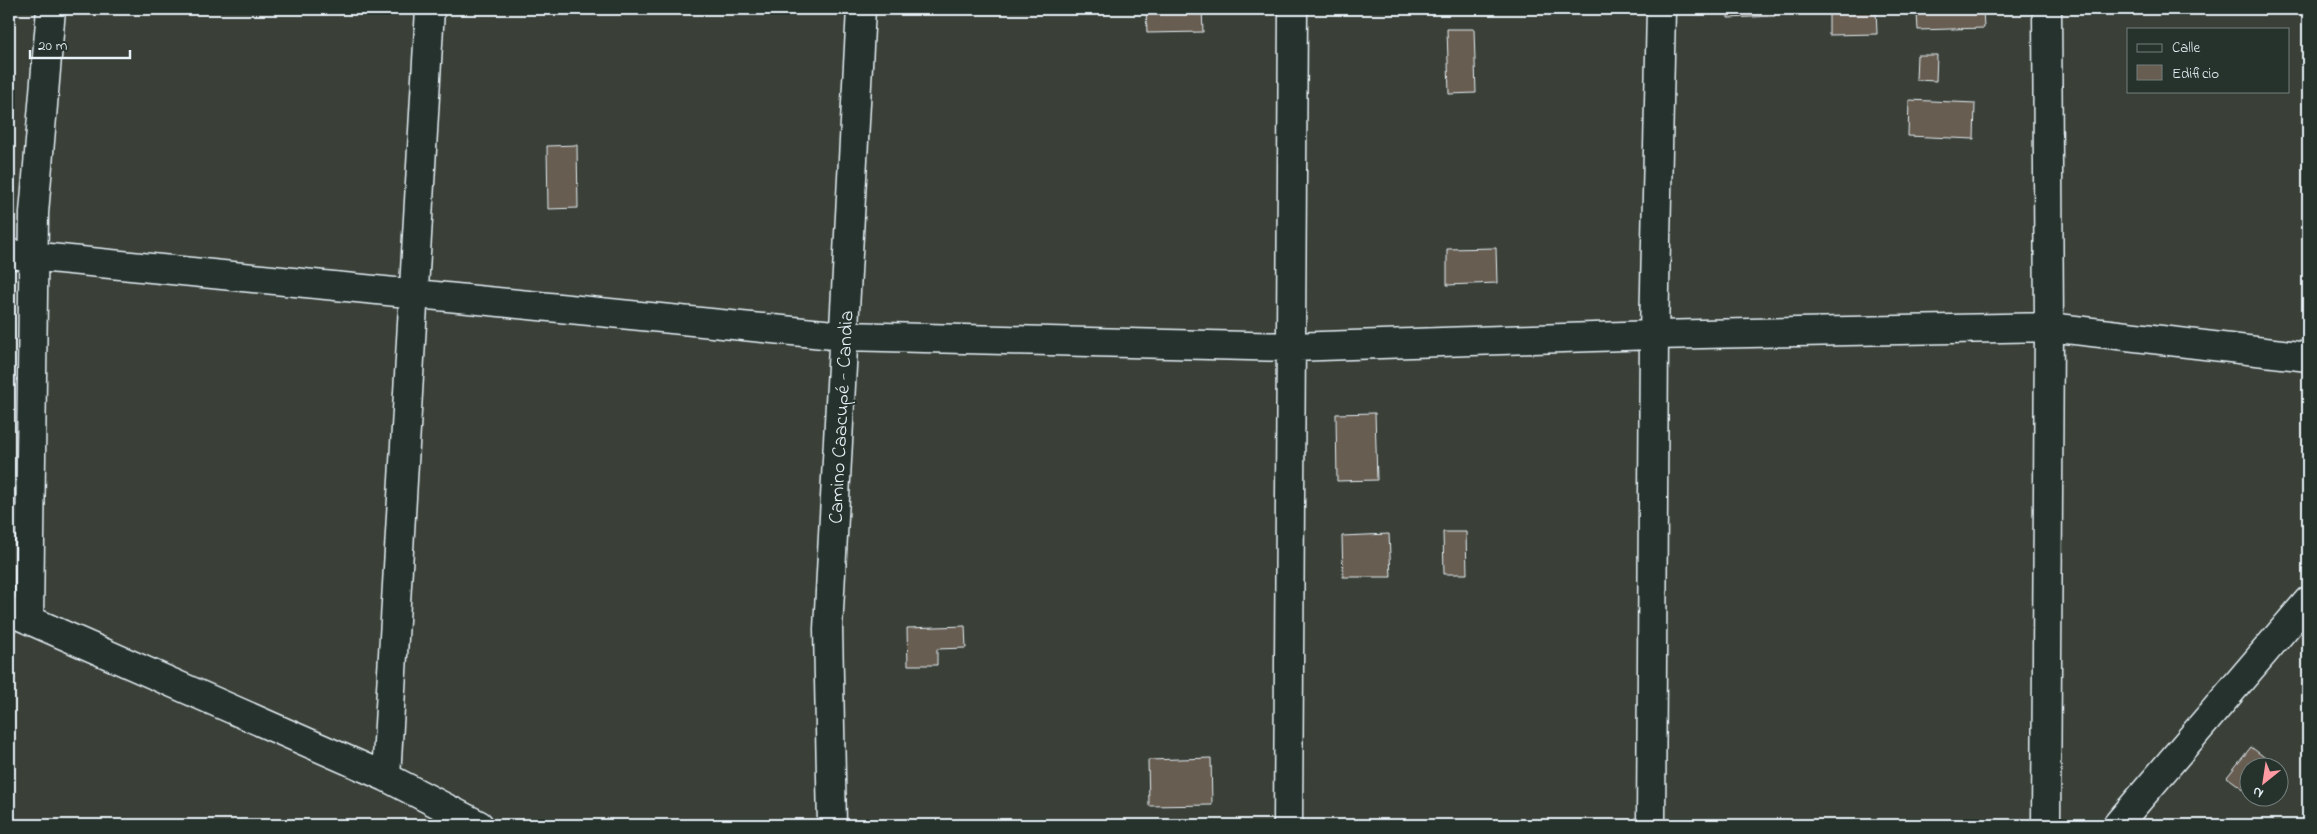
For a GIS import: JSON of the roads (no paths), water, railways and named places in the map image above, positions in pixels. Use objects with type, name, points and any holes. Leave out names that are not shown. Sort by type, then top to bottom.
[{"type":"street","points":[[51,9],[34,213],[21,255],[19,615],[386,777],[479,825]]},
{"type":"street","points":[[386,777],[430,9]]},
{"type":"street","name":"Camino Caacupé - Candia","points":[[832,825],[828,629],[861,9]]},
{"type":"street","points":[[1288,825],[1293,9]]},
{"type":"street","points":[[1651,825],[1654,335],[1661,9]]},
{"type":"street","points":[[2046,825],[2049,327],[2047,9]]},
{"type":"street","points":[[21,255],[844,336],[1291,347],[1654,335],[2049,327],[2308,357]]},
{"type":"street","points":[[2117,825],[2308,601]]}]
